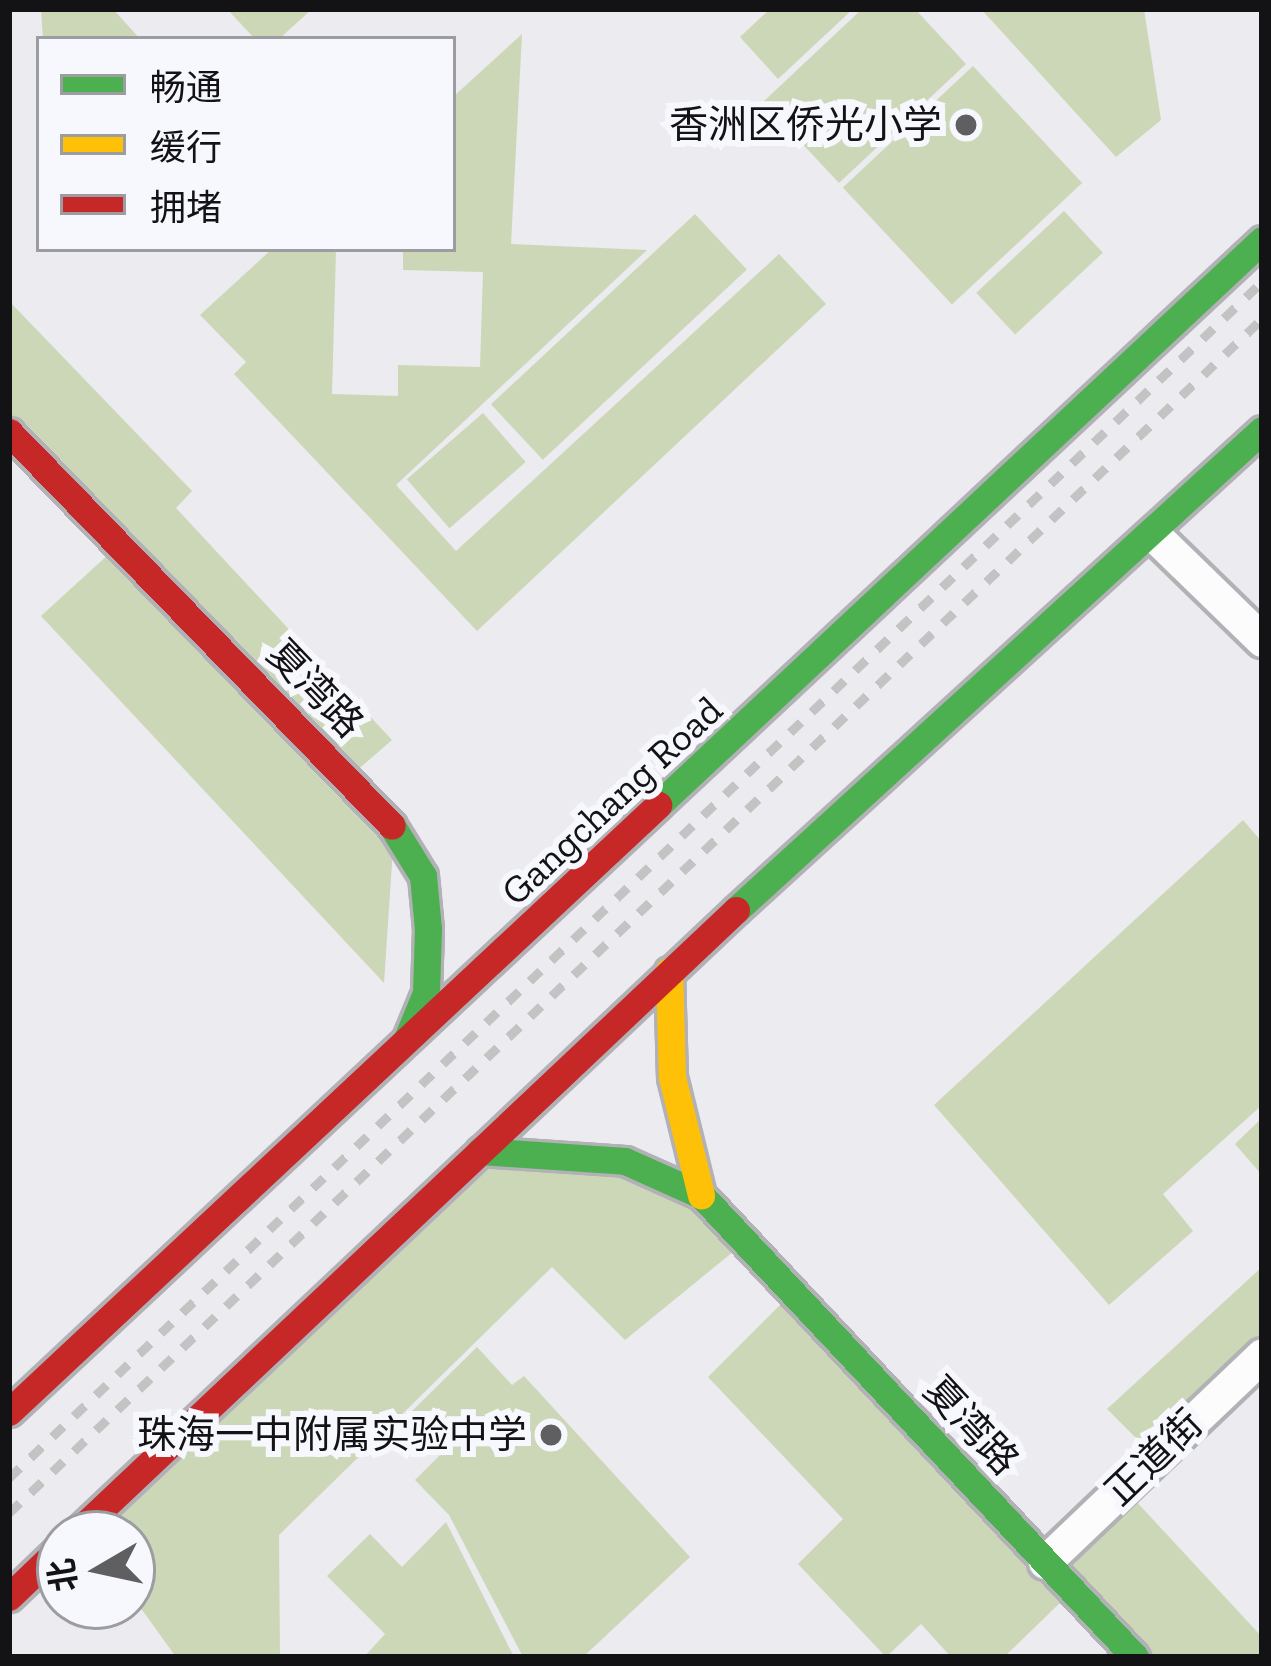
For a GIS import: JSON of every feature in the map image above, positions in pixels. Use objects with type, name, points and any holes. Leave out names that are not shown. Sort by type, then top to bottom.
[{"type":"main road","name":"Gangchang Road","points":[[9,1412],[398,1054],[1262,240]]},
{"type":"main road","points":[[100,1510],[669,971],[1154,536],[1262,430]]},
{"type":"main road","name":"夏湾路","points":[[9,432],[415,856],[426,898],[428,977],[416,1024],[398,1054]]},
{"type":"main road","points":[[669,971],[672,1077],[701,1196]]},
{"type":"main road","points":[[480,1151],[626,1161],[701,1196]]},
{"type":"main road","name":"夏湾路","points":[[701,1196],[1135,1657]]},
{"type":"main road","points":[[9,1597],[36,1571]]},
{"type":"street","points":[[1154,536],[1262,640]]},
{"type":"street","name":"正道街","points":[[1046,1562],[1262,1355]]},
{"type":"green space","points":[[41,9],[113,9],[137,36],[43,36]]},
{"type":"green space","points":[[227,9],[312,9],[282,36],[252,36]]},
{"type":"green space","points":[[770,9],[853,9],[778,79],[740,37]]},
{"type":"green space","points":[[862,9],[915,9],[966,64],[839,183],[763,102]]},
{"type":"green space","points":[[981,9],[1144,9],[1161,120],[1116,157]]},
{"type":"green space","points":[[522,34],[511,244],[647,250],[396,485],[456,551],[779,254],[826,304],[477,631],[234,374],[246,362],[200,315],[269,252],[336,252],[332,394],[398,396],[398,365],[480,367],[483,272],[403,270],[403,252],[456,252],[456,94]]},
{"type":"green space","points":[[973,66],[1082,183],[952,304],[843,187]]},
{"type":"green space","points":[[1064,211],[1103,253],[1015,335],[976,293]]},
{"type":"green space","points":[[695,214],[747,270],[543,460],[491,404]]},
{"type":"green space","points":[[9,301],[192,491],[176,508],[392,740],[354,773],[9,420]]},
{"type":"green space","points":[[483,413],[526,462],[449,528],[407,479]]},
{"type":"green space","points":[[110,553],[393,848],[384,983],[41,616]]},
{"type":"green space","points":[[1243,820],[1262,842],[1262,1105],[1163,1194],[1193,1231],[1109,1305],[934,1105]]},
{"type":"green space","points":[[1262,1118],[1262,1175],[1235,1144]]},
{"type":"green space","points":[[483,1157],[640,1170],[739,1247],[625,1340],[552,1267],[279,1535],[280,1657],[176,1657],[156,1629],[156,1510],[114,1510]]},
{"type":"green space","points":[[1262,1267],[1262,1337],[1145,1447],[1107,1409]]},
{"type":"green space","points":[[787,1298],[1066,1597],[1004,1657],[951,1657],[921,1624],[886,1657],[798,1564],[843,1519],[708,1377]]},
{"type":"green space","points":[[477,1347],[512,1385],[524,1376],[690,1557],[583,1657],[523,1657],[449,1515],[415,1480],[441,1454],[407,1416]]},
{"type":"green space","points":[[1133,1498],[1262,1637],[1262,1657],[1153,1657],[1064,1562]]},
{"type":"green space","points":[[446,1522],[514,1657],[364,1657],[385,1634],[327,1576],[370,1534],[402,1567]]},
{"type":"railway","points":[[9,1478],[1262,282]]},
{"type":"railway","points":[[9,1513],[1262,319]]},
{"type":"traffic: fast","points":[[658,805],[1262,240]]},
{"type":"traffic: fast","points":[[736,910],[1262,430]]},
{"type":"traffic: fast","points":[[392,826],[423,876],[428,929],[426,993],[407,1039]]},
{"type":"traffic: fast","points":[[480,1151],[625,1161],[701,1195],[1135,1657]]},
{"type":"traffic: slow","points":[[669,971],[672,1077],[701,1195]]},
{"type":"traffic: jam","points":[[9,432],[392,826]]},
{"type":"traffic: jam","points":[[9,1412],[658,805]]},
{"type":"traffic: jam","points":[[100,1510],[736,910]]},
{"type":"traffic: jam","points":[[9,1597],[36,1571]]},
{"type":"place","name":"香洲区侨光小学","points":[[966,125]]},
{"type":"place","name":"珠海一中附属实验中学","points":[[551,1435]]}]
